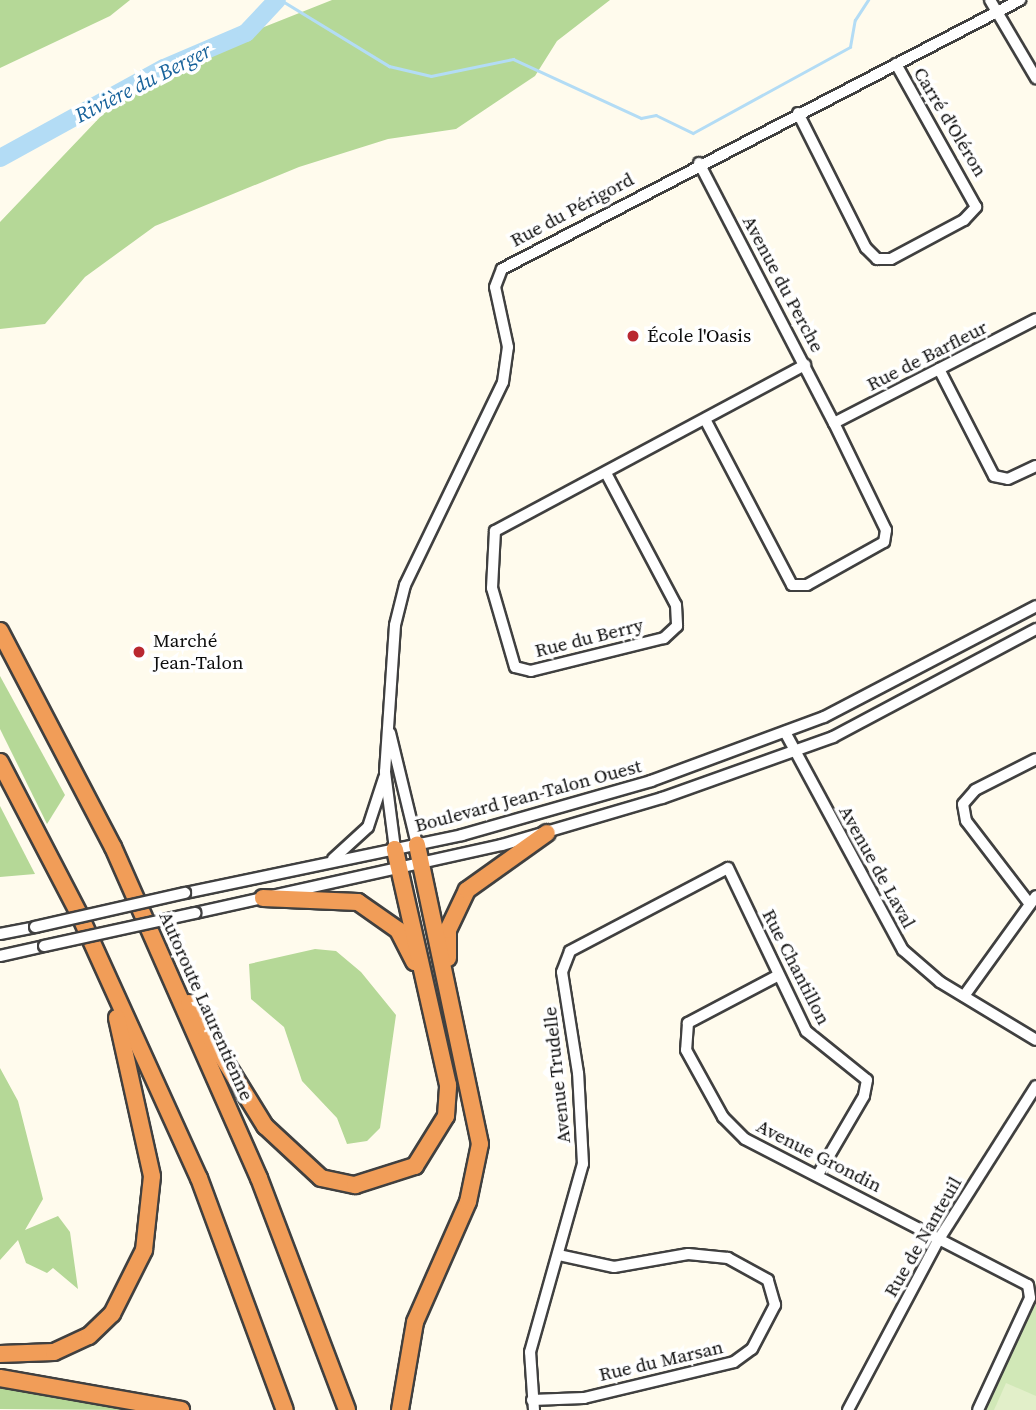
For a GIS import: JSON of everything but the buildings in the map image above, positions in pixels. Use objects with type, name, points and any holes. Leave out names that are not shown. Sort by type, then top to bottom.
[{"type":"highway","name":"Autoroute Laurentienne","points":[[0,631],[113,847],[259,1178],[347,1410]]},
{"type":"highway","points":[[0,762],[107,978],[198,1178],[285,1410]]},
{"type":"highway","points":[[451,995],[448,929],[467,890],[547,833]]},
{"type":"highway","points":[[400,1410],[415,1322],[468,1202],[480,1144],[451,995],[417,845]]},
{"type":"highway","points":[[165,966],[265,1126],[321,1178],[355,1185],[415,1166],[446,1116],[448,1085],[395,849]]},
{"type":"highway","points":[[264,898],[331,898],[378,912],[398,930],[423,983]]},
{"type":"highway","points":[[0,1354],[54,1352],[89,1336],[112,1314],[144,1250],[153,1210],[148,1140],[107,978]]},
{"type":"highway","points":[[0,1378],[181,1410]]},
{"type":"street","points":[[990,0],[1036,78]]},
{"type":"street","name":"Rue du Périgord","points":[[395,849],[385,772],[395,625],[405,585],[503,382],[508,347],[495,287],[502,269],[699,163],[1020,0]]},
{"type":"street","name":"Carré d'Oléron","points":[[798,113],[866,248],[877,259],[891,259],[964,220],[976,207],[896,64]]},
{"type":"street","name":"Avenue du Perche","points":[[699,163],[805,365],[887,537],[799,587],[781,574],[705,419]]},
{"type":"street","name":"Rue de Barfleur","points":[[834,423],[1036,320]]},
{"type":"street","name":"Rue du Berry","points":[[606,473],[676,605],[677,626],[664,638],[531,671],[515,667],[492,588],[491,538],[606,473],[805,365]]},
{"type":"street","points":[[939,369],[994,476],[1008,479],[1036,466]]},
{"type":"street","name":"Boulevard Jean-Talon Ouest","points":[[0,934],[330,861],[417,845],[580,803],[785,732],[1036,606]]},
{"type":"street","name":"Boulevard Jean-Talon Ouest","points":[[0,956],[547,833],[796,752],[1036,629]]},
{"type":"street","name":"Rue du Périgord","points":[[389,731],[417,845]]},
{"type":"street","name":"Avenue de Laval","points":[[785,732],[903,950],[964,996],[1036,1040]]},
{"type":"street","points":[[964,996],[1032,900],[967,821],[963,804],[975,790],[1036,759]]},
{"type":"street","points":[[330,861],[368,827],[385,772]]},
{"type":"street","name":"Rue Chantillon","points":[[728,868],[777,976],[818,1045],[867,1080],[864,1096],[819,1173]]},
{"type":"street","name":"Avenue Trudelle","points":[[533,1405],[530,1352],[578,1196],[583,1127],[563,961],[582,943],[728,868]]},
{"type":"street","name":"Avenue Grondin","points":[[777,976],[698,1015],[683,1038],[733,1130],[1028,1284],[1030,1298],[978,1410]]},
{"type":"street","name":"Rue de Nanteuil","points":[[848,1410],[939,1239],[1036,1086]]},
{"type":"street","name":"Rue du Marsan","points":[[533,1405],[584,1398],[734,1362],[751,1349],[775,1305],[768,1280],[728,1258],[688,1254],[614,1268],[559,1255]]},
{"type":"green space","points":[[0,0],[130,0],[110,16],[0,68]]},
{"type":"green space","points":[[332,0],[610,0],[557,41],[535,76],[456,129],[388,139],[299,167],[155,226],[85,277],[45,324],[0,329],[0,222],[103,114],[196,54]]},
{"type":"green space","points":[[0,676],[65,795],[47,824],[0,729]]},
{"type":"green space","points":[[0,806],[35,874],[0,877]]},
{"type":"green space","points":[[315,949],[336,951],[361,972],[396,1015],[380,1128],[367,1141],[347,1144],[337,1118],[302,1081],[284,1027],[251,999],[249,964]]},
{"type":"green space","points":[[0,1068],[18,1101],[43,1199],[25,1230],[58,1216],[70,1232],[78,1289],[53,1268],[47,1273],[26,1263],[18,1240],[0,1260]]},
{"type":"green space","points":[[1023,1279],[1036,1284],[1036,1410],[978,1410],[1030,1298]]},
{"type":"green space","points":[[1006,1383],[1036,1396],[1036,1410],[994,1410]]},
{"type":"green space","points":[[0,1386],[100,1403],[127,1410],[0,1409]]},
{"type":"waterway","name":"Rivière du Berger","points":[[0,158],[164,68],[246,33],[277,0]]},
{"type":"waterway","points":[[281,0],[389,66],[431,76],[513,59],[641,118],[656,115],[693,133],[850,47],[855,20],[868,0]]},
{"type":"place","name":"École l'Oasis","points":[[633,336]]},
{"type":"place","name":"Marché Jean-Talon","points":[[139,652]]}]
